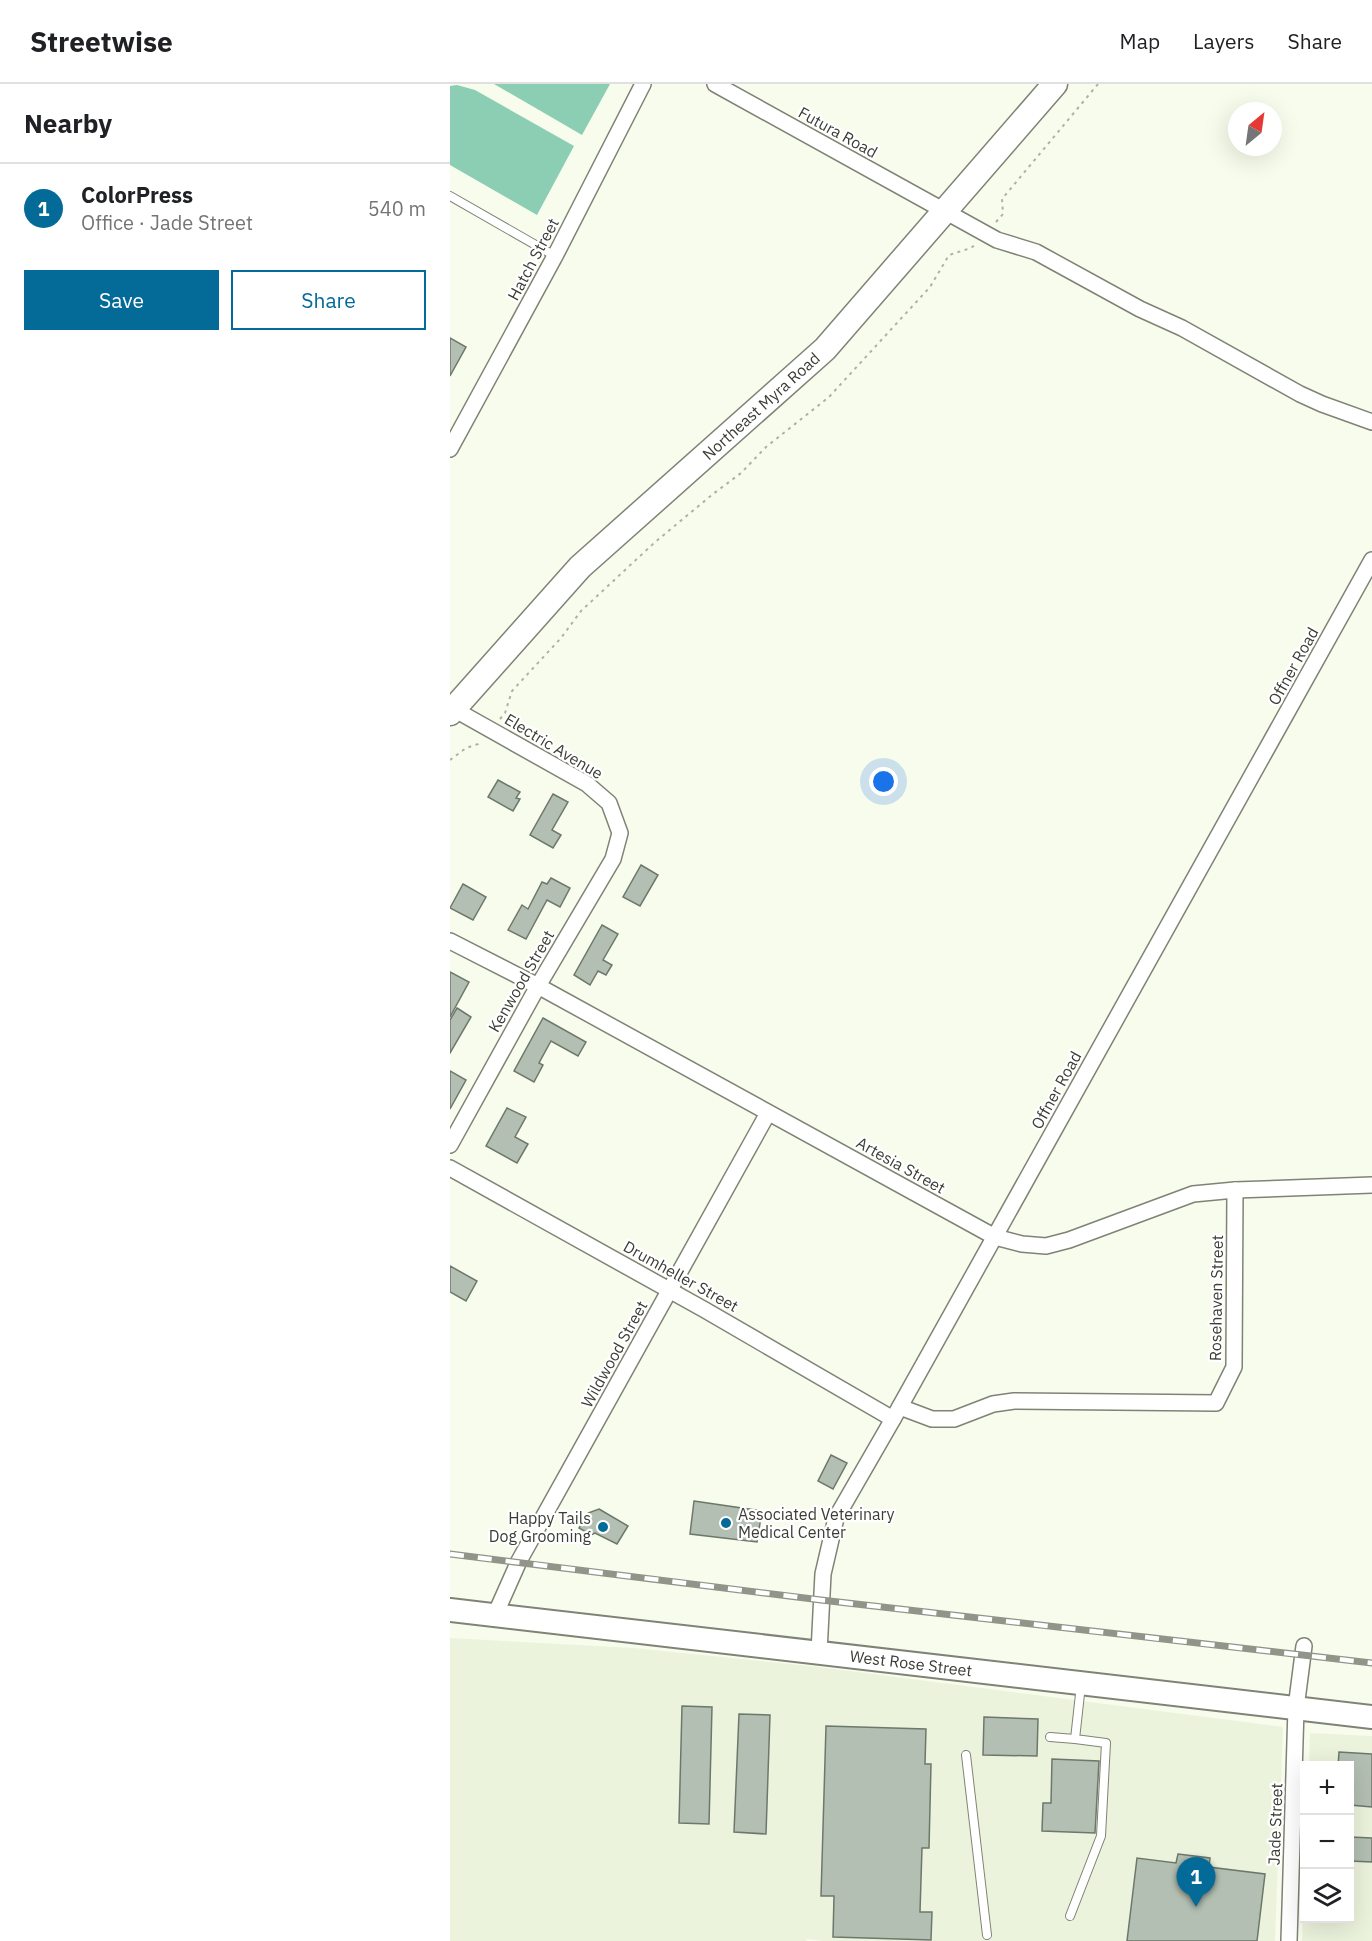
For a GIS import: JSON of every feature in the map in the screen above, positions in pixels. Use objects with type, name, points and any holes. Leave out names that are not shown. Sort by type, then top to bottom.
[{"type":"highway","name":"Northeast Myra Road","points":[[451,709],[580,567],[825,349],[1055,84]]},
{"type":"main road","name":"West Rose Street","points":[[450,1610],[1372,1717]]},
{"type":"street","name":"Hatch Street","points":[[450,449],[555,256],[643,84]]},
{"type":"street","name":"Futura Road","points":[[715,84],[997,240],[1036,252],[1133,305],[1172,323],[1300,394],[1372,422]]},
{"type":"street","name":"Offner Road","points":[[819,1652],[823,1574],[836,1518],[897,1413],[1372,561]]},
{"type":"street","name":"Electric Avenue","points":[[451,709],[587,784],[609,803],[620,833]]},
{"type":"street","name":"Kenwood Street","points":[[450,1145],[538,986],[613,859],[620,833]]},
{"type":"street","name":"Artesia Street","points":[[450,941],[538,986],[995,1237],[1022,1244],[1046,1246],[1069,1240],[1193,1194],[1235,1190],[1372,1185]]},
{"type":"street","name":"Wildwood Street","points":[[495,1615],[519,1561],[768,1113]]},
{"type":"street","name":"Drumheller Street","points":[[450,1168],[897,1413],[932,1419],[954,1419],[993,1404],[1014,1401],[1216,1403]]},
{"type":"street","name":"Rosehaven Street","points":[[1216,1403],[1234,1366],[1235,1190]]},
{"type":"street","name":"Jade Street","points":[[1289,1941],[1296,1708],[1304,1646]]},
{"type":"lane","points":[[450,196],[555,256]]},
{"type":"lane","points":[[1075,1739],[1081,1683]]},
{"type":"lane","points":[[1050,1737],[1106,1743],[1101,1836],[1070,1916]]},
{"type":"lane","points":[[966,1755],[987,1935]]},
{"type":"path","points":[[450,760],[466,748],[478,744],[506,713],[512,691],[561,638],[581,611],[654,543],[741,473],[766,447],[829,398],[930,287],[949,255],[971,248],[1003,214],[1002,199],[1098,84]]},
{"type":"shaded area","points":[[494,84],[610,84],[582,135]]},
{"type":"shaded area","points":[[457,85],[475,90],[574,146],[537,215],[450,165],[450,86]]},
{"type":"shaded area","points":[[450,1638],[634,1648],[819,1667],[1283,1727],[1275,1941],[823,1941],[807,1939],[806,1941],[450,1941]]},
{"type":"shaded area","points":[[1310,1733],[1372,1736],[1372,1941],[1302,1941],[1303,1923],[1354,1923],[1354,1761],[1309,1761]]},
{"type":"building","points":[[450,338],[466,347],[450,376]]},
{"type":"building","points":[[498,780],[520,792],[516,798],[520,799],[513,811],[488,797]]},
{"type":"building","points":[[553,794],[568,802],[552,830],[561,835],[553,848],[530,835]]},
{"type":"building","points":[[641,865],[658,875],[640,906],[623,897]]},
{"type":"building","points":[[551,878],[570,888],[560,907],[547,900],[526,939],[508,930],[522,905],[528,909],[542,882],[547,884]]},
{"type":"building","points":[[463,884],[486,897],[473,920],[450,908]]},
{"type":"building","points":[[602,925],[618,934],[603,960],[612,965],[606,975],[598,971],[590,985],[574,975]]},
{"type":"building","points":[[450,972],[469,982],[450,1017]]},
{"type":"building","points":[[457,1008],[471,1017],[450,1053],[450,1020]]},
{"type":"building","points":[[543,1018],[586,1042],[578,1056],[551,1041],[539,1063],[543,1065],[534,1082],[514,1071]]},
{"type":"building","points":[[450,1071],[466,1080],[450,1109]]},
{"type":"building","points":[[507,1108],[526,1117],[515,1137],[528,1144],[517,1163],[486,1146]]},
{"type":"building","points":[[450,1266],[477,1281],[466,1301],[450,1292]]},
{"type":"building","points":[[831,1455],[847,1463],[833,1489],[818,1481]]},
{"type":"building","name":"Associated Veterinary Medical Center","points":[[694,1501],[762,1511],[757,1542],[690,1534]]},
{"type":"building","name":"Happy Tails Dog Grooming","points":[[599,1509],[628,1526],[617,1544],[579,1528],[588,1513]]},
{"type":"building","points":[[682,1706],[712,1707],[709,1824],[679,1823]]},
{"type":"building","points":[[739,1714],[770,1715],[766,1834],[734,1832]]},
{"type":"building","points":[[984,1717],[1038,1719],[1037,1756],[983,1755]]},
{"type":"building","points":[[826,1726],[926,1729],[925,1764],[931,1764],[929,1848],[922,1848],[920,1912],[932,1912],[931,1940],[833,1937],[834,1896],[821,1896]]},
{"type":"building","points":[[1339,1752],[1372,1754],[1372,1807],[1354,1805],[1354,1761],[1338,1761]]},
{"type":"building","points":[[1052,1759],[1099,1761],[1095,1833],[1042,1831],[1043,1803],[1051,1803]]},
{"type":"building","points":[[1354,1837],[1372,1838],[1372,1862],[1354,1861]]},
{"type":"building","points":[[1178,1854],[1210,1858],[1209,1867],[1265,1874],[1257,1941],[1127,1941],[1137,1858],[1176,1863]]},
{"type":"railway","points":[[450,1554],[821,1600],[1372,1663]]},
{"type":"place","name":"Associated Veterinary Medical Center","points":[[726,1523]]},
{"type":"place","name":"Happy Tails Dog Grooming","points":[[603,1527]]},
{"type":"place","name":"ColorPress","points":[[1196,1907]]}]
